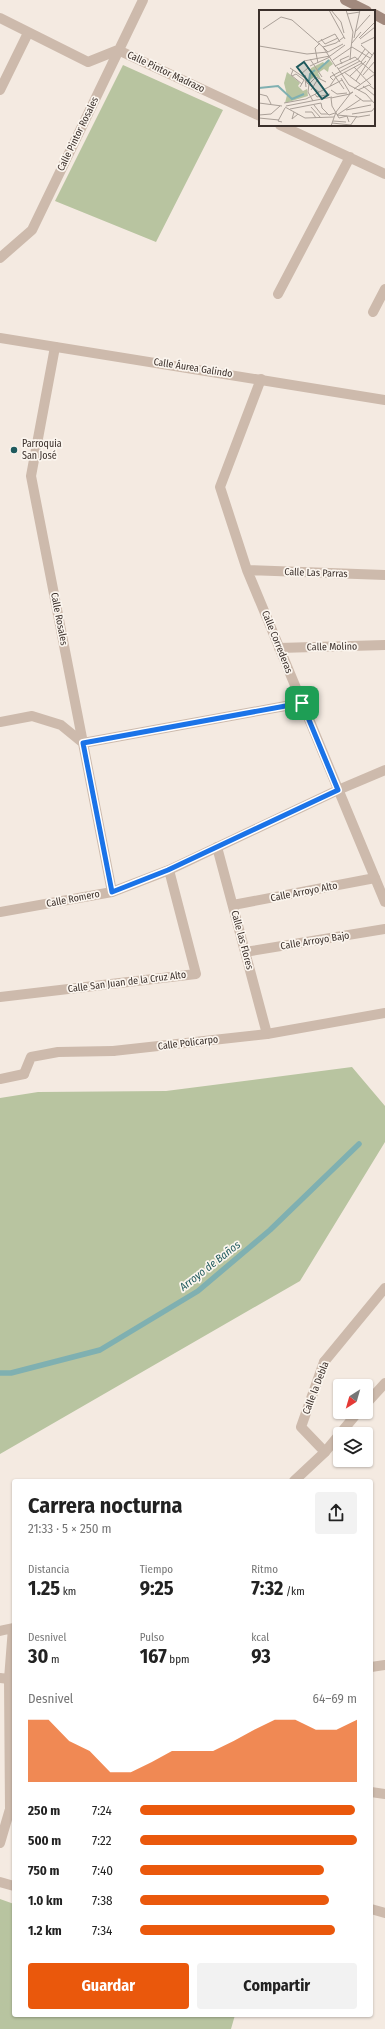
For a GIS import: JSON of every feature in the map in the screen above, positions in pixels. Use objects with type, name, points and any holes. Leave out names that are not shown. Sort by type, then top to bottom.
[{"type":"main road","points":[[346,0],[365,10]]},
{"type":"main road","points":[[375,15],[385,20]]},
{"type":"street","name":"Calle Pintor Rosales","points":[[0,258],[32,230],[143,0]]},
{"type":"street","name":"Calle Pintor Madrazo","points":[[0,18],[88,62],[118,50],[259,116]]},
{"type":"street","points":[[0,90],[28,33]]},
{"type":"street","points":[[282,126],[385,174]]},
{"type":"street","points":[[278,294],[350,157]]},
{"type":"street","points":[[373,312],[385,289]]},
{"type":"street","name":"Calle Áurea Galindo","points":[[0,338],[385,400]]},
{"type":"street","name":"Calle Rosales","points":[[55,347],[31,476],[112,892]]},
{"type":"street","name":"Calle Correderas","points":[[261,379],[220,487],[247,570],[278,648],[385,902]]},
{"type":"street","name":"Calle Las Parras","points":[[247,570],[385,575]]},
{"type":"street","name":"Calle Molino","points":[[278,648],[385,645]]},
{"type":"street","points":[[0,722],[32,716],[62,725],[83,743],[302,703]]},
{"type":"street","name":"Calle Romero","points":[[0,912],[112,892],[168,870],[338,790],[385,770]]},
{"type":"street","name":"Calle las Flores","points":[[218,847],[267,1034]]},
{"type":"street","name":"Calle San Juan de la Cruz Alto","points":[[0,997],[196,974],[168,870]]},
{"type":"street","name":"Calle Arroyo Alto","points":[[233,905],[375,878]]},
{"type":"street","name":"Calle Arroyo Bajo","points":[[245,952],[385,929]]},
{"type":"street","name":"Calle Policarpo","points":[[0,1079],[24,1074],[32,1057],[58,1052],[113,1051],[267,1034],[385,1013]]},
{"type":"street","name":"Calle la Debla","points":[[325,1452],[301,1427],[324,1362],[385,1288]]},
{"type":"street","points":[[373,1396],[385,1383]]},
{"type":"street","points":[[296,1479],[325,1452],[352,1419]]},
{"type":"street","points":[[0,1631],[12,1628]]},
{"type":"street","points":[[0,1843],[12,1809],[8,1679],[12,1645]]},
{"type":"street","points":[[373,1667],[385,1665]]},
{"type":"street","points":[[373,1792],[385,1794]]},
{"type":"street","points":[[0,1882],[12,1885]]},
{"type":"street","points":[[373,1910],[385,1913]]},
{"type":"green space","points":[[123,65],[223,110],[156,242],[55,201]]},
{"type":"green space","points":[[352,1067],[385,1106],[385,1142],[300,1281],[0,1454],[0,1098],[38,1092],[166,1091]]},
{"type":"green space","points":[[0,1899],[12,1903],[12,2017],[234,2017],[231,2029],[0,2029]]},
{"type":"waterway","name":"Arroyo de Baños","points":[[0,1373],[11,1373],[100,1350],[198,1291],[270,1230],[359,1144]]},
{"type":"place","name":"Parroquia San José","points":[[14,450]]},
{"type":"route","points":[[302,703],[338,790],[168,870],[112,892],[83,743],[302,703]]}]
